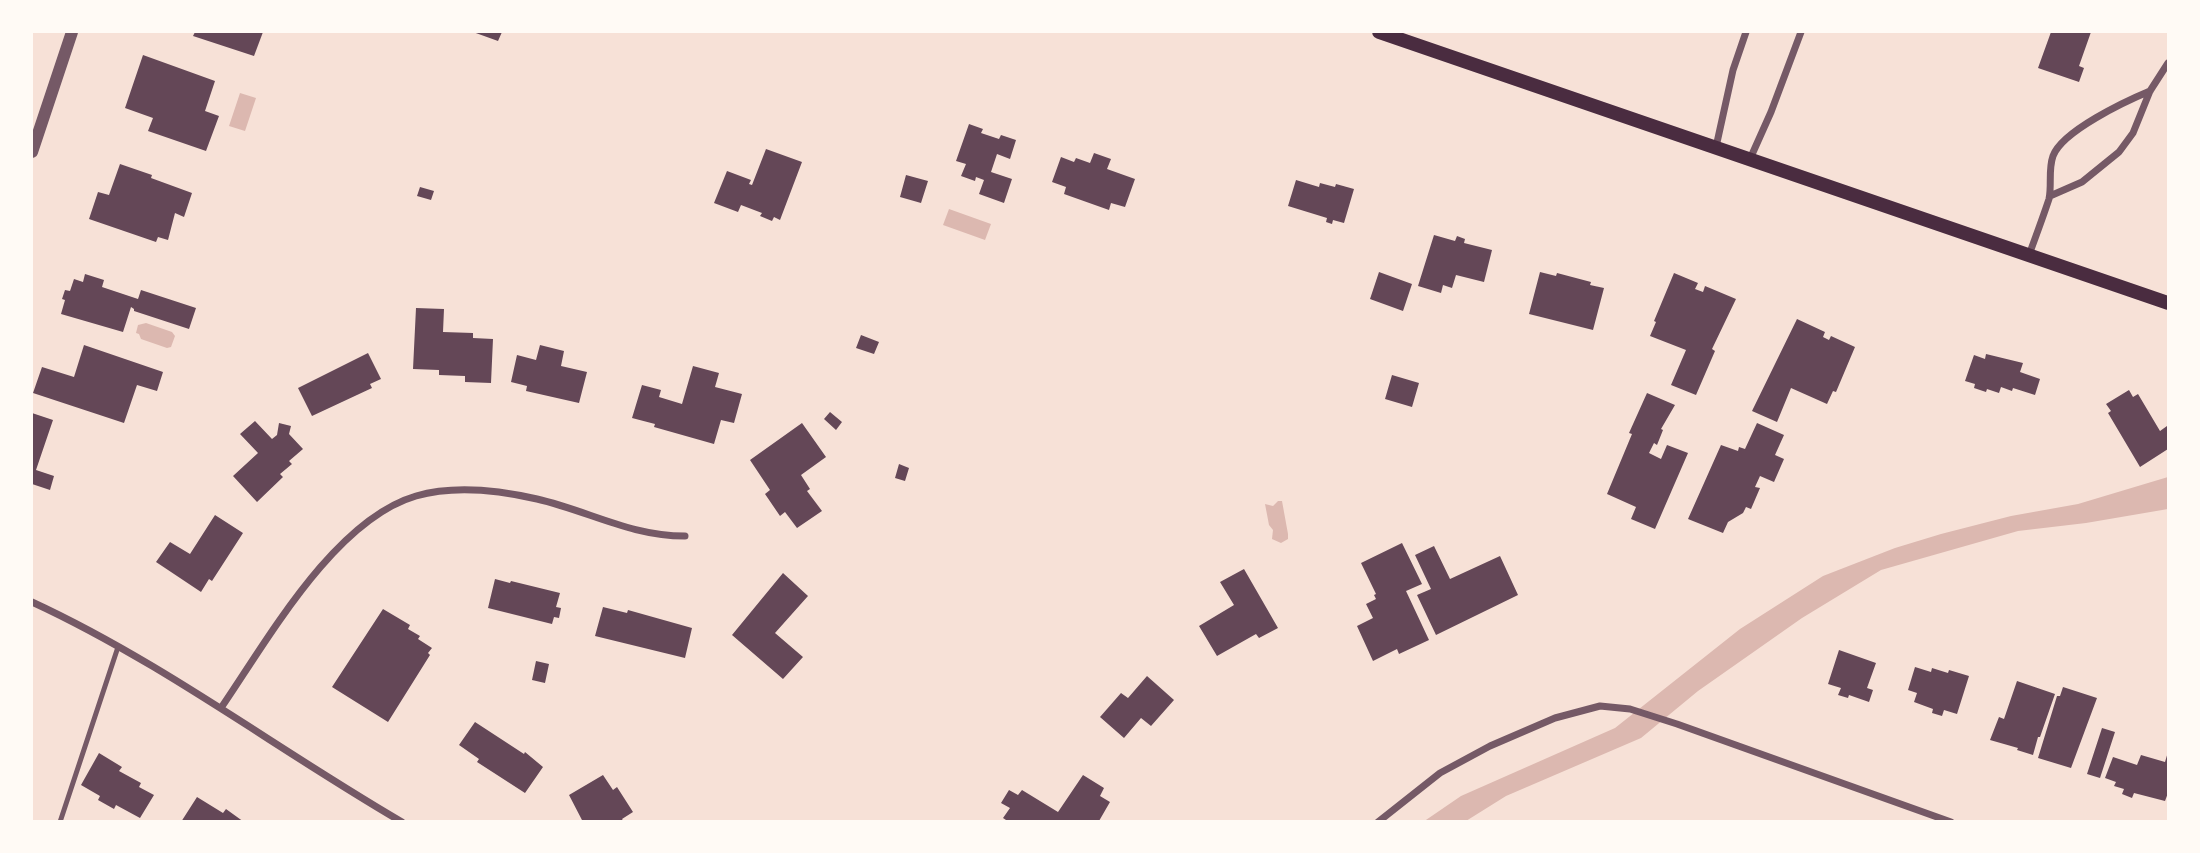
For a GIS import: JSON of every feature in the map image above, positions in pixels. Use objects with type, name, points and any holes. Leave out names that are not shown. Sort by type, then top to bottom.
[{"type":"main road","points":[[1379,32],[2168,303]]},
{"type":"street","points":[[32,152],[72,32]]},
{"type":"street","points":[[1716,147],[1727,93],[1746,32]]},
{"type":"street","points":[[1750,159],[1801,32]]},
{"type":"street","points":[[2050,196],[2082,182],[2119,152],[2133,133],[2150,91],[2168,63]]},
{"type":"street","points":[[2029,255],[2050,196],[2049,175],[2053,157],[2060,145],[2101,114],[2150,91]]},
{"type":"street","points":[[221,708],[275,629],[337,547],[369,521],[412,497],[451,491],[514,495],[566,507],[642,532],[685,536]]},
{"type":"street","points":[[32,602],[118,647],[221,708],[334,782],[402,821]]},
{"type":"street","points":[[1378,821],[1440,773],[1490,746],[1555,718],[1600,706],[1630,709],[1677,724],[1951,821]]},
{"type":"lane","points":[[60,821],[118,647]]},
{"type":"shaded area","points":[[240,93],[256,98],[245,131],[229,126]]},
{"type":"shaded area","points":[[949,209],[991,224],[985,240],[943,225]]},
{"type":"shaded area","points":[[146,323],[172,332],[175,336],[171,347],[141,339],[136,333],[138,325]]},
{"type":"shaded area","points":[[2168,477],[2168,509],[2018,531],[1881,570],[1802,618],[1698,691],[1641,738],[1506,796],[1466,821],[1423,822],[1461,796],[1615,728],[1740,629],[1823,576],[1895,548],[1941,534],[2011,516],[2078,504]]},
{"type":"shaded area","points":[[1282,501],[1288,534],[1288,539],[1281,543],[1272,539],[1273,530],[1269,525],[1265,504],[1273,506]]},
{"type":"building","points":[[195,32],[263,32],[254,56],[193,36]]},
{"type":"building","points":[[473,32],[502,32],[498,41]]},
{"type":"building","points":[[2051,32],[2091,32],[2079,66],[2084,68],[2079,82],[2038,68]]},
{"type":"building","points":[[143,55],[215,81],[205,111],[219,116],[206,151],[148,131],[153,118],[125,108]]},
{"type":"building","points":[[969,124],[983,129],[981,133],[999,139],[1001,135],[1016,140],[1010,159],[997,154],[991,172],[1012,179],[1004,203],[979,194],[984,180],[976,177],[975,181],[961,176],[966,164],[956,161]]},
{"type":"building","points":[[766,149],[802,162],[780,220],[774,217],[772,221],[760,216],[762,213],[741,205],[738,212],[714,203],[727,171],[751,180],[749,184],[752,185]]},
{"type":"building","points":[[1094,153],[1111,159],[1107,169],[1135,179],[1125,207],[1111,203],[1109,210],[1064,194],[1066,187],[1052,182],[1061,157],[1074,162],[1076,158],[1090,163]]},
{"type":"building","points":[[120,164],[192,193],[184,217],[175,213],[168,240],[158,237],[156,242],[89,219],[98,192],[109,195]]},
{"type":"building","points":[[906,175],[928,181],[921,203],[900,197]]},
{"type":"building","points":[[1296,180],[1319,187],[1320,183],[1354,189],[1344,223],[1333,220],[1332,224],[1326,222],[1327,218],[1288,206]]},
{"type":"building","points":[[420,187],[434,191],[431,200],[417,196]]},
{"type":"building","points":[[1434,235],[1455,241],[1457,236],[1465,239],[1464,243],[1492,250],[1484,282],[1456,275],[1452,288],[1443,285],[1441,293],[1418,286]]},
{"type":"building","points":[[1379,272],[1412,284],[1403,311],[1370,299]]},
{"type":"building","points":[[1540,272],[1556,276],[1557,273],[1604,288],[1593,330],[1529,314]]},
{"type":"building","points":[[1674,273],[1698,283],[1695,289],[1703,292],[1705,286],[1736,299],[1712,349],[1715,351],[1696,395],[1671,385],[1686,350],[1650,336]]},
{"type":"building","points":[[85,274],[104,280],[102,287],[138,299],[141,290],[196,308],[189,329],[134,311],[131,307],[123,332],[61,314],[65,290],[70,291],[74,279],[83,282]]},
{"type":"building","points":[[416,308],[444,309],[443,332],[473,333],[473,338],[493,339],[491,383],[465,382],[465,376],[439,375],[439,370],[413,369]]},
{"type":"building","points":[[1797,319],[1825,332],[1823,337],[1829,340],[1831,336],[1855,347],[1836,392],[1833,391],[1827,404],[1791,388],[1777,422],[1752,411]]},
{"type":"building","points":[[861,335],[879,342],[874,354],[856,348]]},
{"type":"building","points":[[84,345],[163,372],[157,391],[137,385],[124,423],[33,393],[42,367],[74,377]]},
{"type":"building","points":[[540,345],[564,351],[561,366],[587,372],[579,403],[526,391],[527,386],[511,382],[517,355],[536,360]]},
{"type":"building","points":[[368,353],[381,379],[370,384],[372,388],[312,416],[298,388]]},
{"type":"building","points":[[1986,354],[2023,363],[2020,372],[2040,379],[2035,395],[2001,387],[1999,393],[1987,389],[1986,392],[1965,381],[1974,355],[1985,359]]},
{"type":"building","points":[[693,366],[719,373],[715,387],[742,394],[734,423],[721,420],[714,444],[632,418],[642,385],[661,390],[659,397],[682,404]]},
{"type":"building","points":[[1392,375],[1419,383],[1412,407],[1385,399]]},
{"type":"building","points":[[2129,390],[2133,397],[2138,394],[2160,431],[2167,426],[2168,429],[2168,449],[2140,467],[2108,413],[2111,411],[2106,404]]},
{"type":"building","points":[[1647,393],[1675,405],[1661,429],[1663,430],[1657,445],[1654,443],[1649,453],[1661,459],[1667,445],[1688,453],[1655,529],[1631,519],[1636,507],[1607,494]]},
{"type":"building","points":[[830,412],[842,422],[836,430],[824,419]]},
{"type":"building","points":[[32,413],[53,420],[36,470],[54,476],[50,490],[32,484]]},
{"type":"building","points":[[255,421],[272,439],[277,435],[279,423],[291,426],[289,434],[303,449],[289,461],[292,464],[280,474],[283,477],[257,502],[233,476],[258,453],[240,434]]},
{"type":"building","points":[[802,423],[826,457],[801,475],[810,489],[807,491],[822,511],[797,528],[785,512],[780,516],[765,494],[770,490],[750,460]]},
{"type":"building","points":[[1757,423],[1784,435],[1775,455],[1784,459],[1774,482],[1760,476],[1755,487],[1760,488],[1751,509],[1746,507],[1743,513],[1728,522],[1723,533],[1688,519],[1721,445],[1738,451],[1739,447],[1745,449]]},
{"type":"building","points":[[899,464],[909,468],[905,481],[895,478]]},
{"type":"building","points":[[215,515],[243,533],[212,581],[209,579],[201,592],[156,562],[170,542],[190,554]]},
{"type":"building","points":[[1402,543],[1422,584],[1406,591],[1429,640],[1399,654],[1397,649],[1373,661],[1357,626],[1373,618],[1366,604],[1376,599],[1361,563]]},
{"type":"building","points":[[1434,546],[1450,579],[1500,556],[1518,595],[1436,635],[1417,595],[1431,589],[1415,555]]},
{"type":"building","points":[[1244,569],[1278,628],[1259,638],[1256,634],[1217,656],[1199,626],[1234,605],[1220,582]]},
{"type":"building","points":[[783,573],[808,596],[775,633],[803,657],[783,679],[732,635]]},
{"type":"building","points":[[495,579],[560,593],[556,607],[561,608],[559,618],[554,617],[552,624],[488,608]]},
{"type":"building","points":[[603,607],[627,613],[628,610],[692,628],[685,658],[595,636]]},
{"type":"building","points":[[383,609],[410,625],[408,629],[432,648],[388,722],[332,687]]},
{"type":"building","points":[[1839,650],[1876,663],[1867,688],[1873,690],[1869,702],[1849,695],[1848,698],[1838,695],[1841,688],[1828,684]]},
{"type":"building","points":[[536,661],[549,664],[545,683],[532,680]]},
{"type":"building","points":[[1915,667],[1931,672],[1932,668],[1948,673],[1949,670],[1969,676],[1957,714],[1944,710],[1942,716],[1932,713],[1933,709],[1914,702],[1917,693],[1908,690]]},
{"type":"building","points":[[1147,676],[1174,700],[1151,726],[1141,718],[1124,738],[1100,717],[1121,693],[1128,698]]},
{"type":"building","points":[[2017,681],[2055,694],[2033,755],[1990,740],[1999,717],[2004,719]]},
{"type":"building","points":[[2063,687],[2097,698],[2071,768],[2038,758],[2057,696],[2060,696]]},
{"type":"building","points":[[475,722],[524,754],[525,752],[543,767],[525,793],[477,762],[479,759],[459,745]]},
{"type":"building","points":[[2102,728],[2115,732],[2100,778],[2087,774]]},
{"type":"building","points":[[2168,752],[2168,793],[2165,801],[2134,793],[2132,798],[2122,794],[2124,789],[2114,786],[2116,782],[2105,778],[2113,757],[2137,765],[2141,755],[2165,762]]},
{"type":"building","points":[[99,753],[122,767],[119,771],[141,783],[139,787],[154,795],[140,818],[116,805],[114,809],[98,800],[100,796],[81,785]]},
{"type":"building","points":[[603,775],[613,790],[617,787],[633,812],[622,819],[624,822],[583,822],[569,795]]},
{"type":"building","points":[[1083,775],[1104,788],[1100,796],[1110,802],[1099,821],[1009,822],[1003,818],[1010,808],[1001,803],[1009,790],[1018,795],[1022,790],[1058,812]]},
{"type":"building","points":[[197,797],[223,813],[226,809],[244,822],[181,822]]}]
